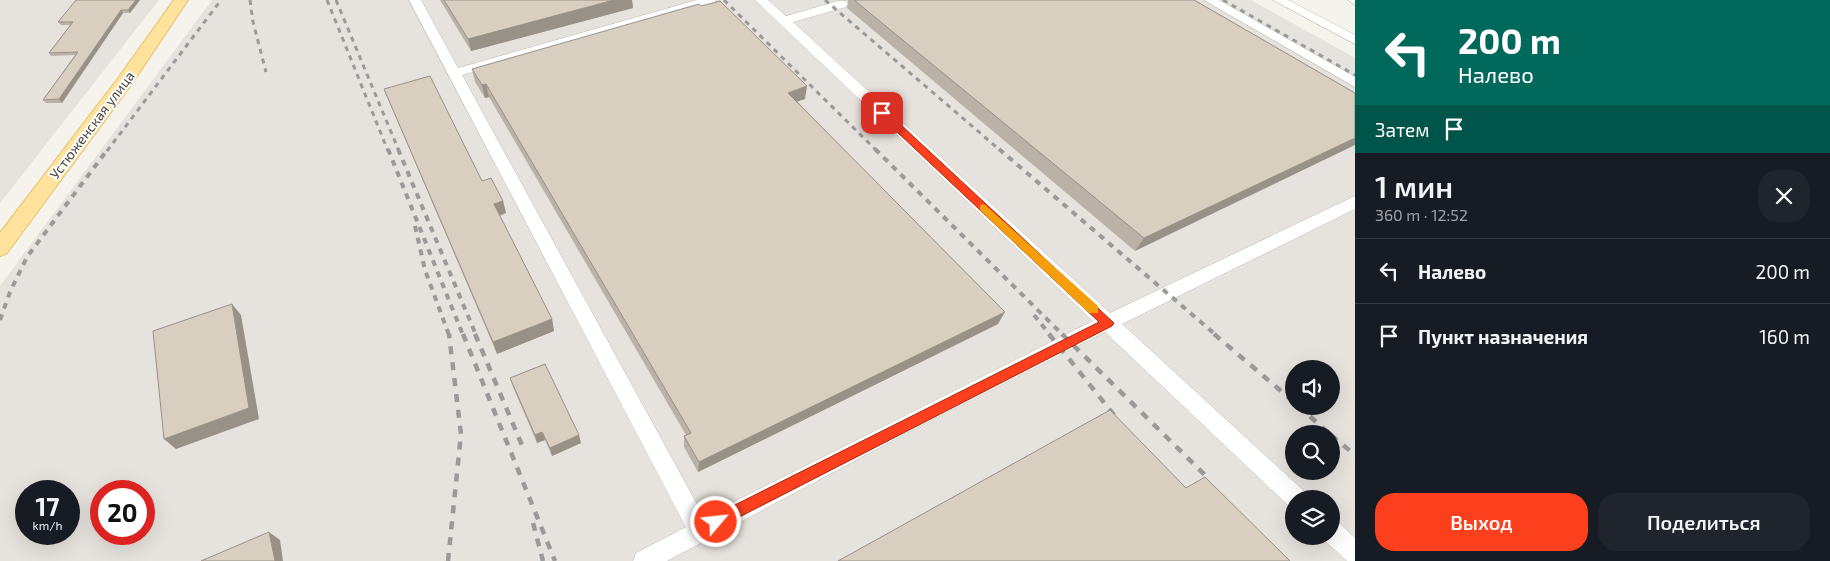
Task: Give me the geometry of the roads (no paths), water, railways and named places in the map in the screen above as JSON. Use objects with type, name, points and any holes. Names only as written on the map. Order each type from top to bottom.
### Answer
[{"type":"main road","name":"Устюженская улица","points":[[0,248],[126,81],[181,0]]},
{"type":"lane","points":[[415,0],[700,531]]},
{"type":"lane","points":[[455,73],[710,0]]},
{"type":"lane","points":[[761,0],[1286,490]]},
{"type":"lane","points":[[1210,0],[1355,83]]},
{"type":"lane","points":[[1279,0],[1355,40]]},
{"type":"lane","points":[[784,21],[842,4]]},
{"type":"lane","points":[[644,561],[1108,323],[1355,202]]},
{"type":"lane","points":[[1340,539],[1355,553]]},
{"type":"railway","points":[[107,151],[221,0]]},
{"type":"railway","points":[[250,0],[253,22],[266,72]]},
{"type":"railway","points":[[327,0],[388,151]]},
{"type":"railway","points":[[336,0],[399,151]]},
{"type":"railway","points":[[724,0],[877,151]]},
{"type":"railway","points":[[825,0],[1001,151]]},
{"type":"railway","points":[[1223,0],[1355,75]]},
{"type":"railway","points":[[0,320],[10,292],[27,257],[108,149]]},
{"type":"railway","points":[[388,149],[463,335]]},
{"type":"railway","points":[[398,149],[476,335]]},
{"type":"railway","points":[[875,149],[1063,335]]},
{"type":"railway","points":[[999,149],[1216,335]]},
{"type":"railway","points":[[415,226],[425,270],[449,335]]},
{"type":"railway","points":[[1034,315],[1050,335]]},
{"type":"railway","points":[[448,561],[461,434],[449,334]]},
{"type":"railway","points":[[463,334],[555,561]]},
{"type":"railway","points":[[475,334],[524,450]]},
{"type":"railway","points":[[1049,334],[1118,420]]},
{"type":"railway","points":[[1062,334],[1207,477]]},
{"type":"railway","points":[[1214,334],[1285,394]]},
{"type":"railway","points":[[1308,415],[1320,425]]},
{"type":"railway","points":[[1340,442],[1355,455]]},
{"type":"railway","points":[[533,523],[543,561]]}]
